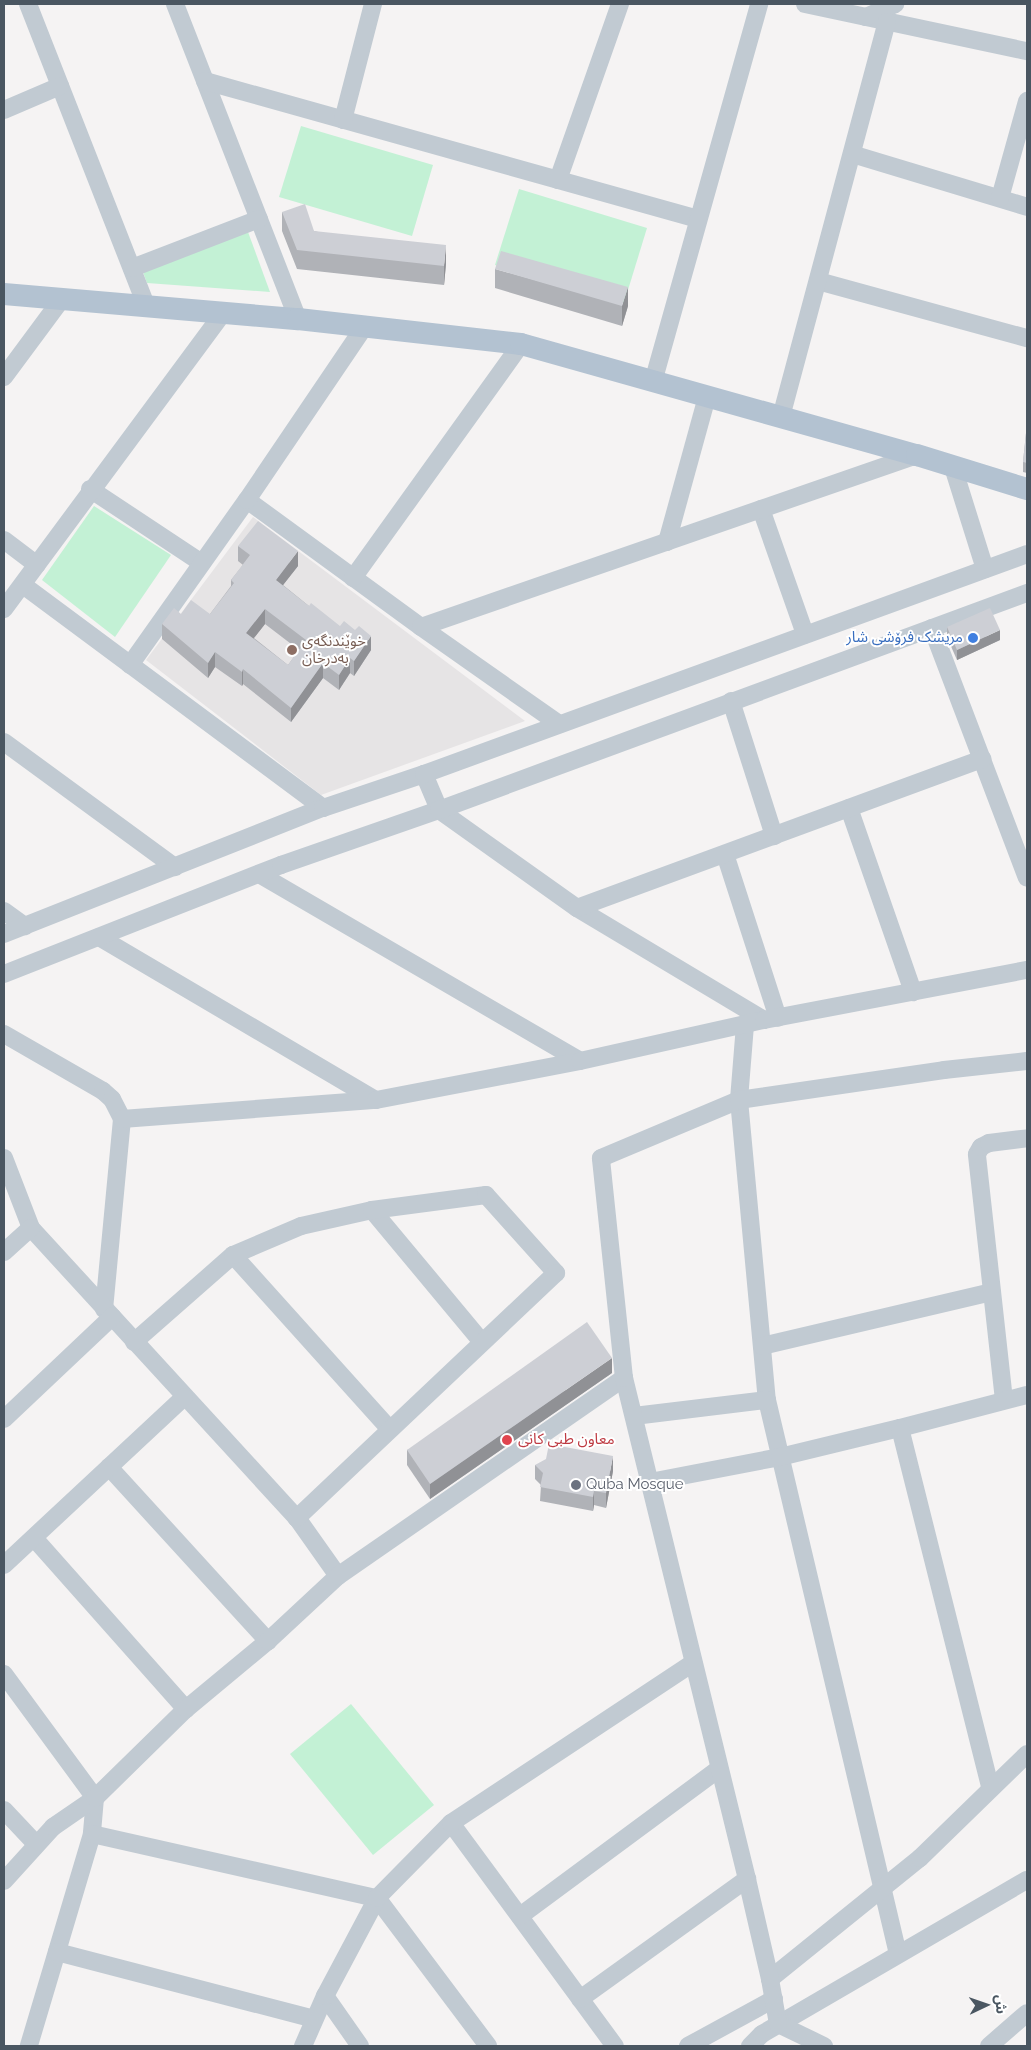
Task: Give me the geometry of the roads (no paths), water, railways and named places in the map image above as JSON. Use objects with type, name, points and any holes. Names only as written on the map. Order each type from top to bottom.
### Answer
[{"type":"main road","points":[[4,294],[298,319],[521,344],[707,397],[782,416],[1027,489]]},
{"type":"street","points":[[28,4],[146,305]]},
{"type":"street","points":[[175,4],[298,319]]},
{"type":"street","points":[[343,120],[372,4]]},
{"type":"street","points":[[558,180],[620,4]]},
{"type":"street","points":[[653,382],[759,4]]},
{"type":"street","points":[[805,4],[1027,51]]},
{"type":"street","points":[[866,17],[895,4]]},
{"type":"street","points":[[782,416],[887,22]]},
{"type":"street","points":[[205,81],[698,219]]},
{"type":"street","points":[[4,110],[60,86]]},
{"type":"street","points":[[1000,198],[1027,101]]},
{"type":"street","points":[[852,154],[1027,207]]},
{"type":"street","points":[[132,268],[260,219]]},
{"type":"street","points":[[818,281],[1027,338]]},
{"type":"street","points":[[4,377],[61,300]]},
{"type":"street","points":[[4,609],[90,489],[222,314]]},
{"type":"street","points":[[130,665],[247,500],[366,326]]},
{"type":"street","points":[[353,578],[521,344]]},
{"type":"street","points":[[667,542],[707,397]]},
{"type":"street","points":[[421,627],[917,455]]},
{"type":"street","points":[[953,467],[985,569]]},
{"type":"street","points":[[90,489],[202,562]]},
{"type":"street","points":[[247,500],[421,627],[559,724]]},
{"type":"street","points":[[761,509],[805,634]]},
{"type":"street","points":[[4,540],[36,565]]},
{"type":"street","points":[[4,934],[323,808],[424,774],[1027,554]]},
{"type":"street","points":[[23,585],[323,808]]},
{"type":"street","points":[[4,974],[260,874],[440,810],[1027,593]]},
{"type":"street","points":[[932,628],[1027,878]]},
{"type":"street","points":[[731,701],[774,836]]},
{"type":"street","points":[[4,742],[175,867]]},
{"type":"street","points":[[577,908],[982,760]]},
{"type":"street","points":[[424,774],[440,810],[577,908],[771,1019]]},
{"type":"street","points":[[849,808],[913,992]]},
{"type":"street","points":[[725,854],[771,1019]]},
{"type":"street","points":[[260,874],[580,1061]]},
{"type":"street","points":[[4,911],[25,926]]},
{"type":"street","points":[[99,936],[376,1100]]},
{"type":"street","points":[[122,1119],[376,1100],[580,1061],[771,1019],[1027,970]]},
{"type":"street","points":[[745,1025],[740,1100],[767,1400],[898,1954]]},
{"type":"street","points":[[4,1034],[103,1091],[112,1099],[122,1119],[108,1313],[4,1419]]},
{"type":"street","points":[[778,2024],[770,1979],[747,1879],[624,1378],[601,1158],[740,1100],[944,1070],[1027,1061]]},
{"type":"street","points":[[1004,1400],[977,1154],[981,1147],[989,1143],[1027,1138]]},
{"type":"street","points":[[4,1158],[31,1228],[297,1518],[338,1576]]},
{"type":"street","points":[[134,1342],[233,1255],[301,1226],[372,1210],[486,1195],[556,1273],[389,1428],[297,1518]]},
{"type":"street","points":[[372,1210],[482,1342]]},
{"type":"street","points":[[4,1252],[31,1228]]},
{"type":"street","points":[[233,1255],[389,1428]]},
{"type":"street","points":[[762,1346],[992,1292]]},
{"type":"street","points":[[4,1881],[53,1827],[95,1798],[186,1709],[268,1641],[338,1576],[624,1378]]},
{"type":"street","points":[[4,1565],[184,1397]]},
{"type":"street","points":[[650,1482],[780,1457],[1004,1400],[1026,1399]]},
{"type":"street","points":[[634,1416],[767,1400]]},
{"type":"street","points":[[900,1428],[990,1787]]},
{"type":"street","points":[[109,1467],[268,1641]]},
{"type":"street","points":[[34,1538],[186,1709]]},
{"type":"street","points":[[303,2046],[325,1996],[378,1898],[451,1823],[693,1663]]},
{"type":"street","points":[[4,1674],[95,1798],[92,1834],[30,2046]]},
{"type":"street","points":[[770,1979],[920,1858],[990,1787],[1027,1754]]},
{"type":"street","points":[[520,1916],[719,1769]]},
{"type":"street","points":[[4,1810],[36,1844]]},
{"type":"street","points":[[451,1823],[615,2046]]},
{"type":"street","points":[[92,1834],[378,1898],[488,2046]]},
{"type":"street","points":[[580,1999],[747,1879]]},
{"type":"street","points":[[750,2046],[762,2034],[778,2024],[1027,1880]]},
{"type":"street","points":[[57,1952],[314,2019]]},
{"type":"street","points":[[325,1996],[360,2046]]},
{"type":"street","points":[[690,2046],[774,1999]]},
{"type":"street","points":[[990,2046],[1027,2013]]},
{"type":"street","points":[[778,2024],[824,2046]]},
{"type":"place","name":"مریشک فرۆشی شار","points":[[973,638]]},
{"type":"place","name":"خوێندنگەی بەدرخان","points":[[292,650]]},
{"type":"place","name":"معاون طبی کانی","points":[[507,1440]]},
{"type":"place","name":"Quba Mosque","points":[[576,1485]]}]
